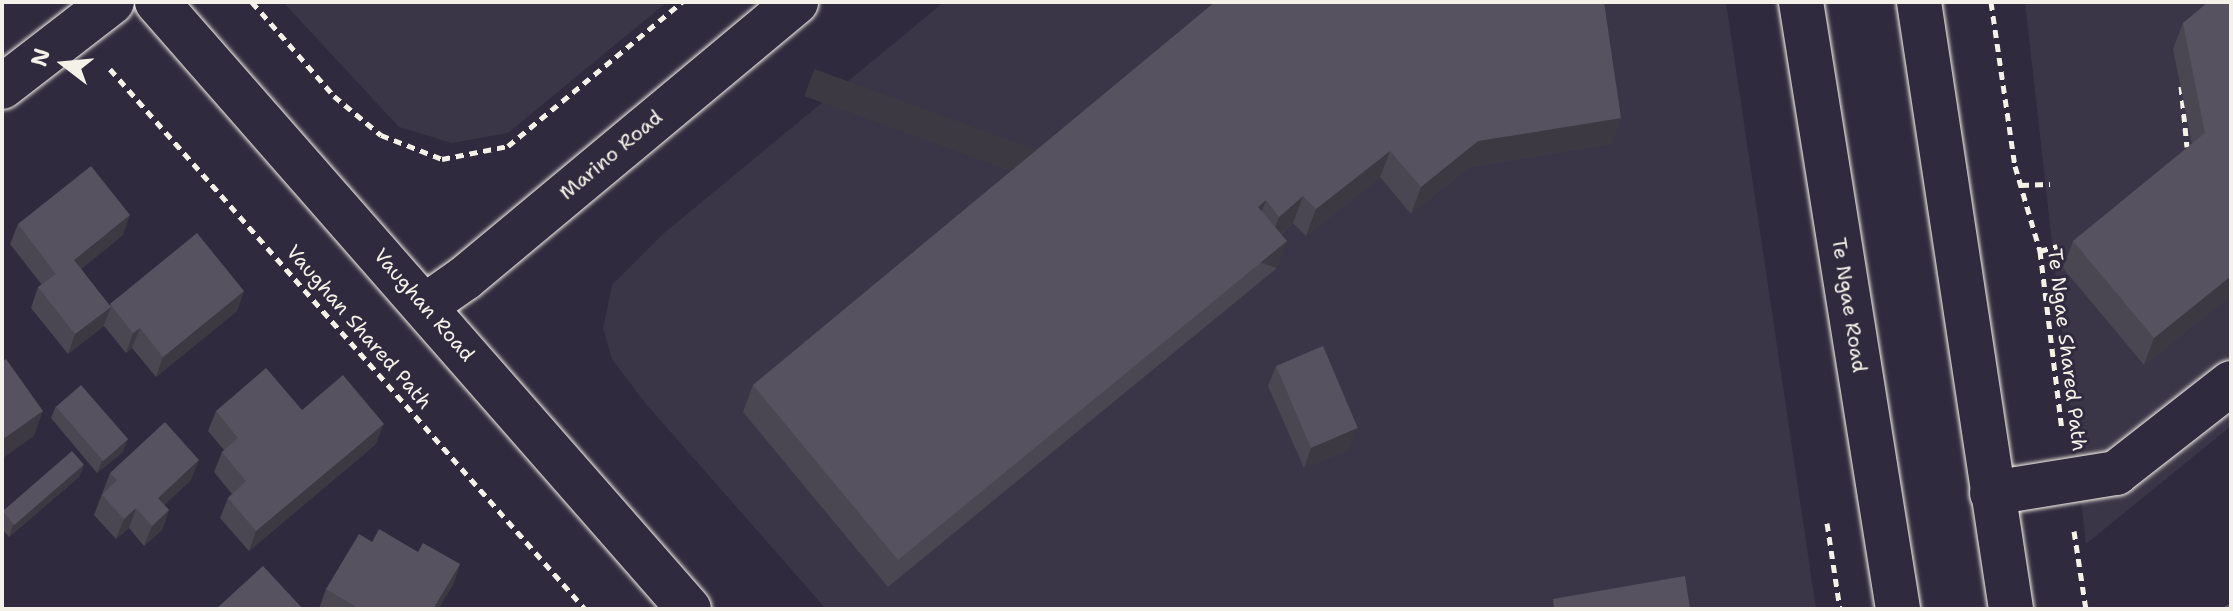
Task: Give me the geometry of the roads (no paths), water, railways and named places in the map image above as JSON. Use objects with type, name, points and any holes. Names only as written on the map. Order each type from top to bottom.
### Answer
[{"type":"main road","points":[[2,87],[112,2]]},
{"type":"main road","name":"Vaughan Road","points":[[157,2],[689,609]]},
{"type":"main road","name":"Marino Road","points":[[425,306],[465,278],[796,2]]},
{"type":"main road","name":"Te Ngae Road","points":[[1801,2],[1898,609]]},
{"type":"main road","points":[[1919,2],[2011,609]]},
{"type":"main road","points":[[1992,493],[2116,473],[2231,383]]}]
